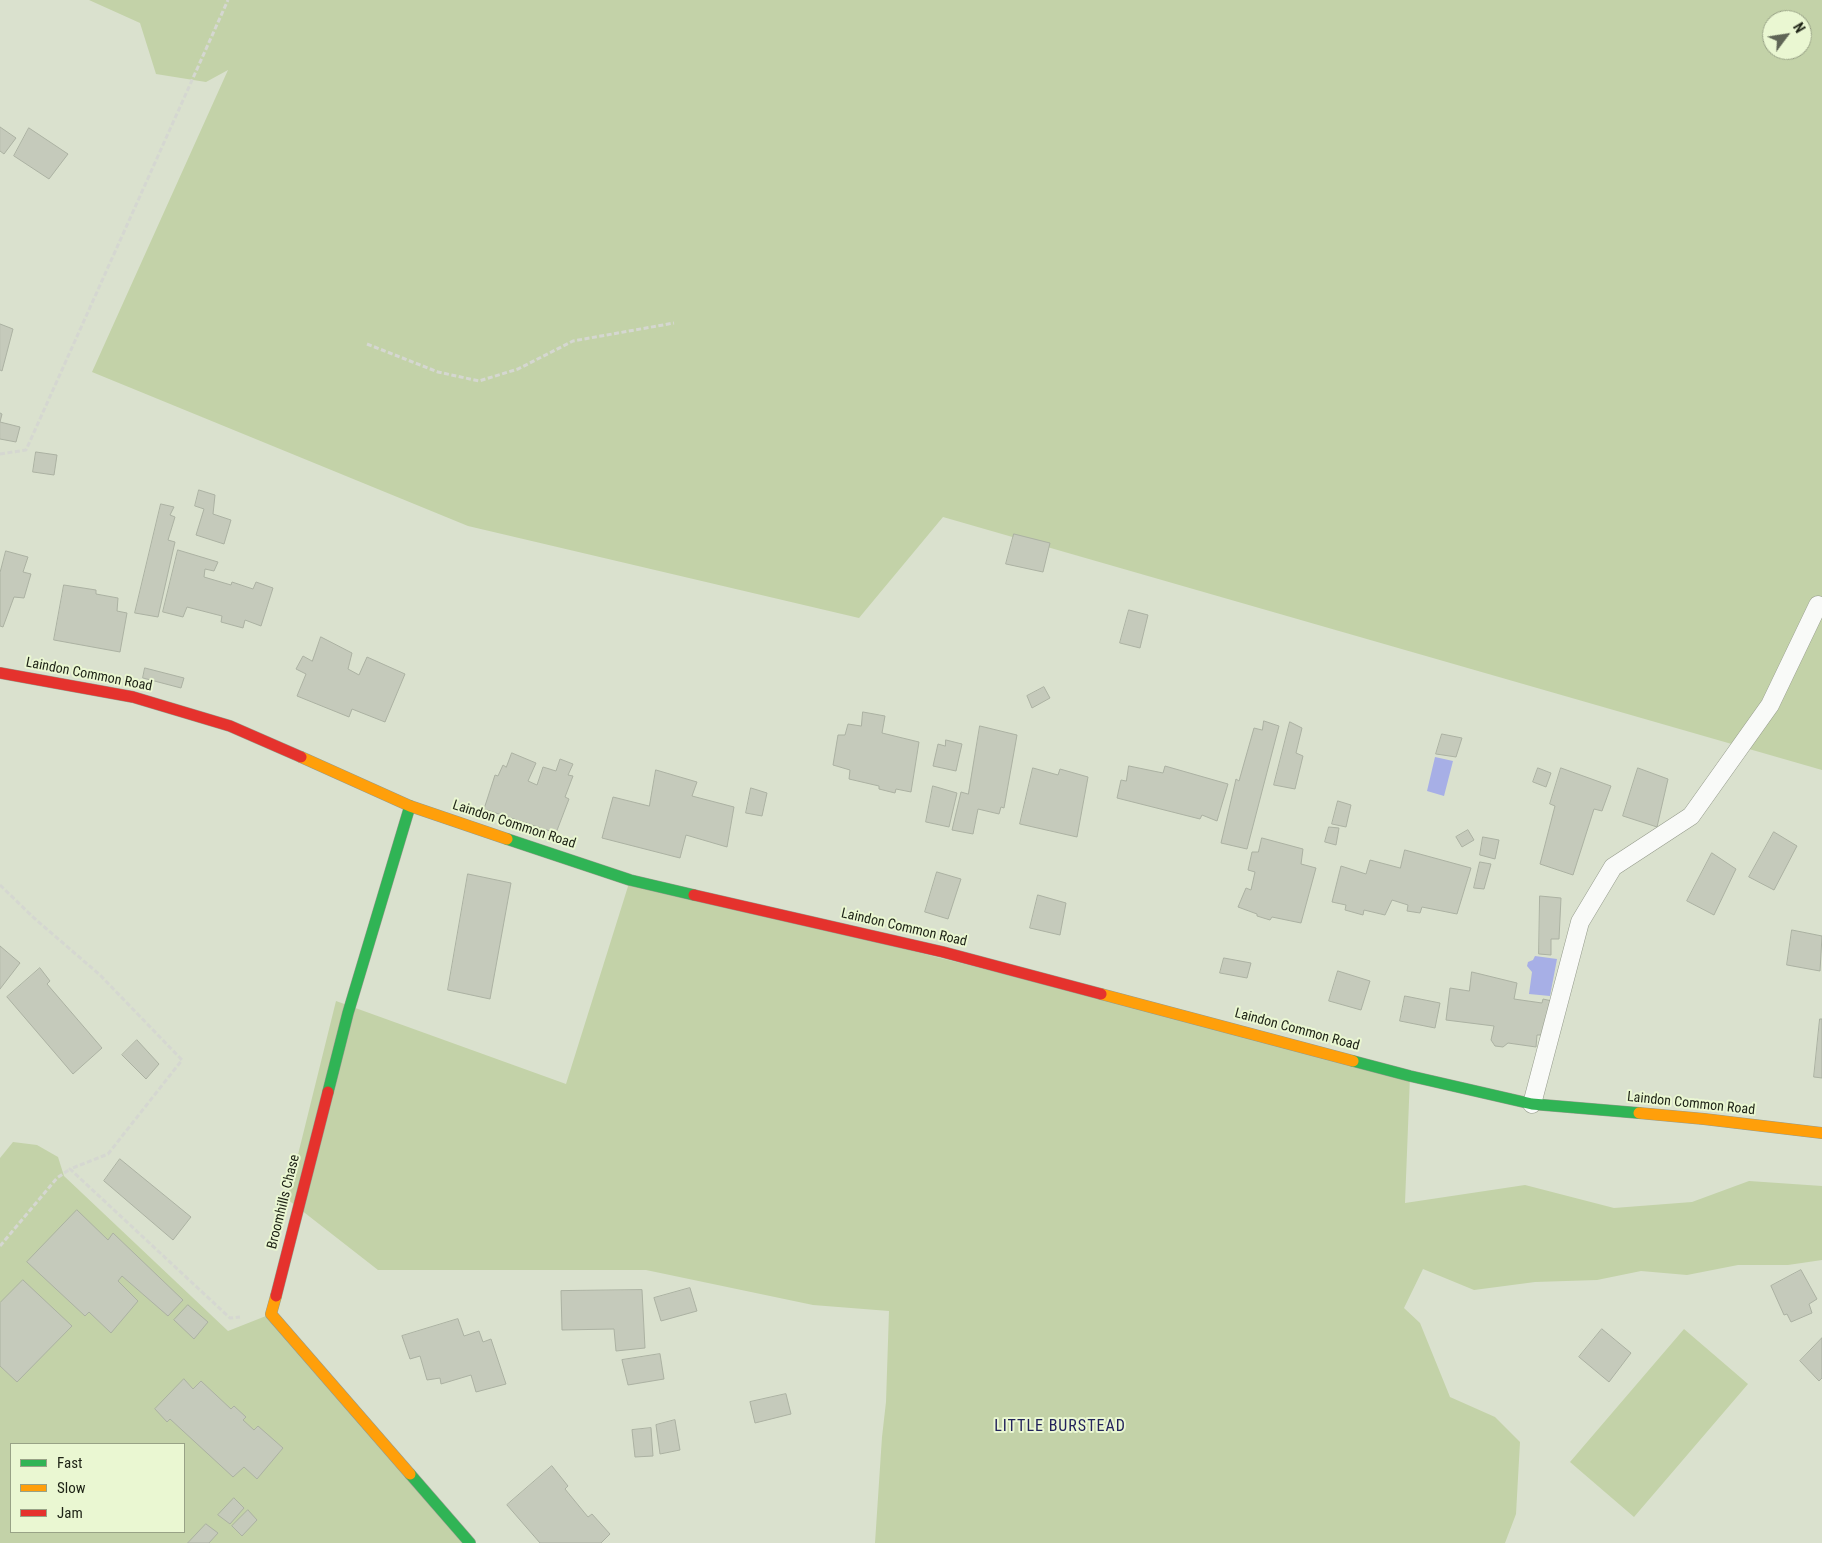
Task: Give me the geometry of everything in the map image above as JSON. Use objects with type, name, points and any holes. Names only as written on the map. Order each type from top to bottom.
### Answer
[{"type":"street","name":"Laindon Common Road","points":[[0,673],[133,697],[230,726],[410,806],[630,880],[943,952],[1410,1076],[1532,1104],[1704,1119],[1822,1133]]},
{"type":"street","name":"Broomhills Chase","points":[[271,1314],[348,1013],[410,806]]},
{"type":"street","points":[[271,1314],[470,1543]]},
{"type":"lane","points":[[1532,1104],[1580,922],[1613,867],[1691,816],[1770,706],[1818,605]]},
{"type":"path","points":[[0,454],[26,450],[228,0]]},
{"type":"path","points":[[367,344],[438,372],[479,381],[518,369],[573,341],[674,323]]},
{"type":"path","points":[[0,885],[34,918],[100,975],[182,1060],[108,1154],[70,1169],[57,1178],[0,1246]]},
{"type":"path","points":[[70,1169],[230,1318],[271,1314]]},
{"type":"green space","points":[[89,0],[1822,0],[1822,770],[943,517],[859,618],[468,526],[92,372],[228,70],[206,82],[156,74],[140,23]]},
{"type":"green space","points":[[630,880],[1410,1076],[1405,1203],[1525,1185],[1614,1208],[1692,1202],[1749,1181],[1822,1186],[1822,1260],[1788,1265],[1738,1265],[1687,1275],[1641,1271],[1597,1280],[1535,1282],[1474,1290],[1423,1269],[1404,1308],[1420,1323],[1450,1397],[1495,1417],[1520,1442],[1516,1514],[1505,1543],[875,1543],[886,1402],[889,1311],[813,1305],[646,1270],[378,1270],[287,1199],[336,1001],[566,1084]]},
{"type":"green space","points":[[13,1142],[37,1145],[58,1157],[64,1176],[228,1331],[271,1314],[470,1543],[0,1543],[0,1158]]},
{"type":"green space","points":[[1684,1329],[1748,1384],[1634,1517],[1570,1462]]},
{"type":"water","points":[[1435,757],[1453,761],[1444,796],[1427,791]]},
{"type":"water","points":[[1535,956],[1557,959],[1550,996],[1529,994],[1532,972],[1527,966],[1528,962],[1533,960]]},
{"type":"building","points":[[0,127],[16,138],[4,154],[0,151]]},
{"type":"building","points":[[29,128],[68,154],[49,179],[14,156]]},
{"type":"building","points":[[0,324],[13,329],[2,371],[0,370]]},
{"type":"building","points":[[0,422],[20,427],[16,442],[0,439]]},
{"type":"building","points":[[36,452],[57,455],[54,475],[33,472]]},
{"type":"building","points":[[199,490],[215,495],[213,514],[231,520],[224,544],[196,535],[204,509],[195,506]]},
{"type":"building","points":[[161,504],[174,507],[170,515],[175,517],[168,540],[175,542],[158,617],[135,613]]},
{"type":"building","points":[[1014,534],[1050,543],[1043,572],[1006,564]]},
{"type":"building","points":[[178,550],[218,562],[214,571],[205,569],[204,577],[231,585],[232,582],[253,589],[256,582],[273,588],[261,626],[245,620],[243,628],[221,622],[222,616],[187,607],[183,617],[163,612]]},
{"type":"building","points":[[6,551],[28,557],[23,572],[31,574],[24,598],[14,597],[3,627],[0,626],[0,573]]},
{"type":"building","points":[[64,585],[96,590],[96,594],[118,598],[117,611],[127,613],[120,652],[54,640]]},
{"type":"building","points":[[1129,610],[1148,615],[1140,648],[1120,643]]},
{"type":"building","points":[[321,637],[352,653],[348,669],[359,675],[367,657],[405,674],[385,722],[352,709],[349,717],[297,696],[306,674],[296,669],[303,656],[312,661]]},
{"type":"building","points":[[145,668],[184,678],[181,688],[143,678]]},
{"type":"building","points":[[1044,687],[1050,698],[1032,708],[1027,696]]},
{"type":"building","points":[[863,712],[885,716],[882,733],[919,742],[911,792],[896,789],[895,793],[879,789],[879,786],[849,779],[850,770],[833,765],[838,735],[845,735],[848,724],[861,726]]},
{"type":"building","points":[[1264,721],[1279,726],[1247,849],[1221,843],[1236,779],[1239,781],[1254,728],[1262,730]]},
{"type":"building","points":[[1290,722],[1302,728],[1296,753],[1303,756],[1295,789],[1274,785]]},
{"type":"building","points":[[980,726],[1017,735],[1004,808],[1001,807],[999,814],[978,809],[973,834],[952,830],[961,792],[968,794]]},
{"type":"building","points":[[1442,734],[1462,738],[1456,757],[1436,754]]},
{"type":"building","points":[[946,740],[962,744],[956,771],[933,766],[938,744],[945,746]]},
{"type":"building","points":[[512,753],[536,763],[528,781],[537,785],[543,767],[556,771],[560,759],[573,764],[568,775],[573,776],[565,797],[569,799],[556,833],[484,809],[495,775],[498,776],[503,765],[506,767]]},
{"type":"building","points":[[1129,766],[1163,773],[1165,766],[1228,784],[1217,821],[1202,815],[1200,819],[1117,798],[1121,780],[1126,781]]},
{"type":"building","points":[[1033,768],[1058,775],[1060,769],[1088,777],[1077,837],[1020,824]]},
{"type":"building","points":[[1538,768],[1551,773],[1546,787],[1533,782]]},
{"type":"building","points":[[1561,768],[1611,786],[1602,811],[1594,809],[1573,875],[1540,864],[1555,806],[1550,804]]},
{"type":"building","points":[[1638,768],[1668,779],[1657,827],[1623,816]]},
{"type":"building","points":[[656,770],[697,782],[692,796],[734,807],[727,847],[686,835],[680,858],[602,838],[613,797],[649,806]]},
{"type":"building","points":[[933,786],[957,793],[949,827],[926,822]]},
{"type":"building","points":[[751,788],[767,793],[762,816],[746,813]]},
{"type":"building","points":[[1338,801],[1351,805],[1346,827],[1332,824]]},
{"type":"building","points":[[1329,827],[1339,828],[1336,845],[1325,842]]},
{"type":"building","points":[[1468,830],[1474,840],[1462,847],[1456,837]]},
{"type":"building","points":[[1774,832],[1797,846],[1774,890],[1749,877]]},
{"type":"building","points":[[1483,837],[1499,840],[1495,859],[1480,855]]},
{"type":"building","points":[[1262,838],[1303,849],[1301,864],[1316,868],[1301,923],[1272,917],[1270,920],[1238,907],[1246,888],[1251,890],[1255,872],[1248,870],[1252,852],[1258,852]]},
{"type":"building","points":[[1405,850],[1471,868],[1457,914],[1422,907],[1420,913],[1407,911],[1408,905],[1392,900],[1385,915],[1364,910],[1363,915],[1345,910],[1346,905],[1332,902],[1341,866],[1366,874],[1370,860],[1400,868]]},
{"type":"building","points":[[1712,853],[1736,869],[1714,915],[1687,901]]},
{"type":"building","points":[[1480,862],[1491,864],[1484,889],[1474,888]]},
{"type":"building","points":[[937,872],[961,879],[948,919],[925,912]]},
{"type":"building","points":[[468,874],[511,883],[490,999],[448,990]]},
{"type":"building","points":[[1038,895],[1066,903],[1060,935],[1030,928]]},
{"type":"building","points":[[1540,896],[1561,898],[1559,939],[1551,939],[1551,955],[1539,954]]},
{"type":"building","points":[[1792,930],[1822,936],[1820,971],[1787,965]]},
{"type":"building","points":[[0,946],[20,963],[0,989]]},
{"type":"building","points":[[1224,958],[1251,963],[1247,978],[1220,973]]},
{"type":"building","points":[[40,968],[50,981],[47,984],[102,1048],[73,1074],[7,997]]},
{"type":"building","points":[[1338,971],[1370,981],[1361,1010],[1329,1001]]},
{"type":"building","points":[[1472,972],[1517,983],[1514,999],[1542,1003],[1543,999],[1552,1001],[1545,1035],[1537,1035],[1536,1047],[1508,1043],[1503,1047],[1495,1046],[1491,1040],[1494,1026],[1446,1020],[1450,988],[1469,991]]},
{"type":"building","points":[[1405,996],[1440,1003],[1435,1028],[1400,1021]]},
{"type":"building","points":[[1820,1019],[1822,1019],[1822,1078],[1814,1077]]},
{"type":"building","points":[[137,1040],[159,1064],[146,1079],[122,1055]]},
{"type":"building","points":[[120,1159],[191,1217],[173,1240],[104,1181]]},
{"type":"building","points":[[77,1210],[108,1240],[113,1233],[183,1300],[168,1316],[122,1276],[118,1281],[138,1301],[111,1333],[89,1312],[85,1316],[27,1262]]},
{"type":"building","points":[[1801,1270],[1817,1299],[1809,1304],[1812,1313],[1791,1322],[1787,1314],[1784,1315],[1771,1286]]},
{"type":"building","points":[[23,1280],[72,1326],[17,1382],[0,1366],[0,1303]]},
{"type":"building","points":[[690,1288],[697,1311],[661,1321],[654,1298]]},
{"type":"building","points":[[642,1290],[645,1348],[616,1351],[614,1329],[562,1330],[561,1291]]},
{"type":"building","points":[[188,1305],[208,1322],[194,1339],[174,1320]]},
{"type":"building","points":[[458,1319],[464,1336],[479,1331],[483,1342],[491,1339],[506,1384],[476,1392],[471,1375],[441,1384],[440,1378],[427,1380],[420,1356],[410,1359],[402,1336]]},
{"type":"building","points":[[1602,1329],[1631,1353],[1609,1382],[1579,1357]]},
{"type":"building","points":[[1822,1338],[1822,1378],[1819,1381],[1800,1361]]},
{"type":"building","points":[[660,1354],[664,1379],[628,1385],[622,1360]]},
{"type":"building","points":[[184,1379],[193,1389],[201,1381],[231,1409],[234,1406],[246,1417],[243,1420],[254,1430],[258,1426],[283,1448],[257,1479],[244,1467],[233,1477],[170,1419],[167,1422],[155,1409]]},
{"type":"building","points":[[786,1394],[791,1414],[755,1423],[750,1402]]},
{"type":"building","points":[[675,1420],[680,1450],[660,1454],[656,1425]]},
{"type":"building","points":[[651,1428],[653,1456],[635,1457],[632,1430]]},
{"type":"building","points":[[552,1466],[568,1486],[565,1489],[588,1517],[592,1514],[610,1534],[601,1543],[540,1543],[507,1505]]},
{"type":"building","points":[[234,1498],[244,1508],[230,1524],[218,1515]]},
{"type":"building","points":[[248,1510],[257,1520],[242,1536],[232,1526]]},
{"type":"building","points":[[206,1524],[218,1533],[209,1543],[188,1543]]},
{"type":"traffic: fast","points":[[328,1092],[348,1013],[410,806]]},
{"type":"traffic: fast","points":[[507,839],[630,880],[694,895]]},
{"type":"traffic: fast","points":[[1353,1061],[1532,1104],[1639,1113]]},
{"type":"traffic: fast","points":[[410,1474],[470,1543]]},
{"type":"traffic: slow","points":[[301,757],[410,806],[507,839]]},
{"type":"traffic: slow","points":[[1101,994],[1353,1061]]},
{"type":"traffic: slow","points":[[1639,1113],[1822,1133]]},
{"type":"traffic: slow","points":[[276,1296],[271,1314],[410,1474]]},
{"type":"traffic: jam","points":[[0,673],[133,697],[230,726],[301,757]]},
{"type":"traffic: jam","points":[[694,895],[943,952],[1101,994]]},
{"type":"traffic: jam","points":[[276,1296],[328,1092]]},
{"type":"district","name":"LITTLE BURSTEAD","points":[[1060,1427]]}]
